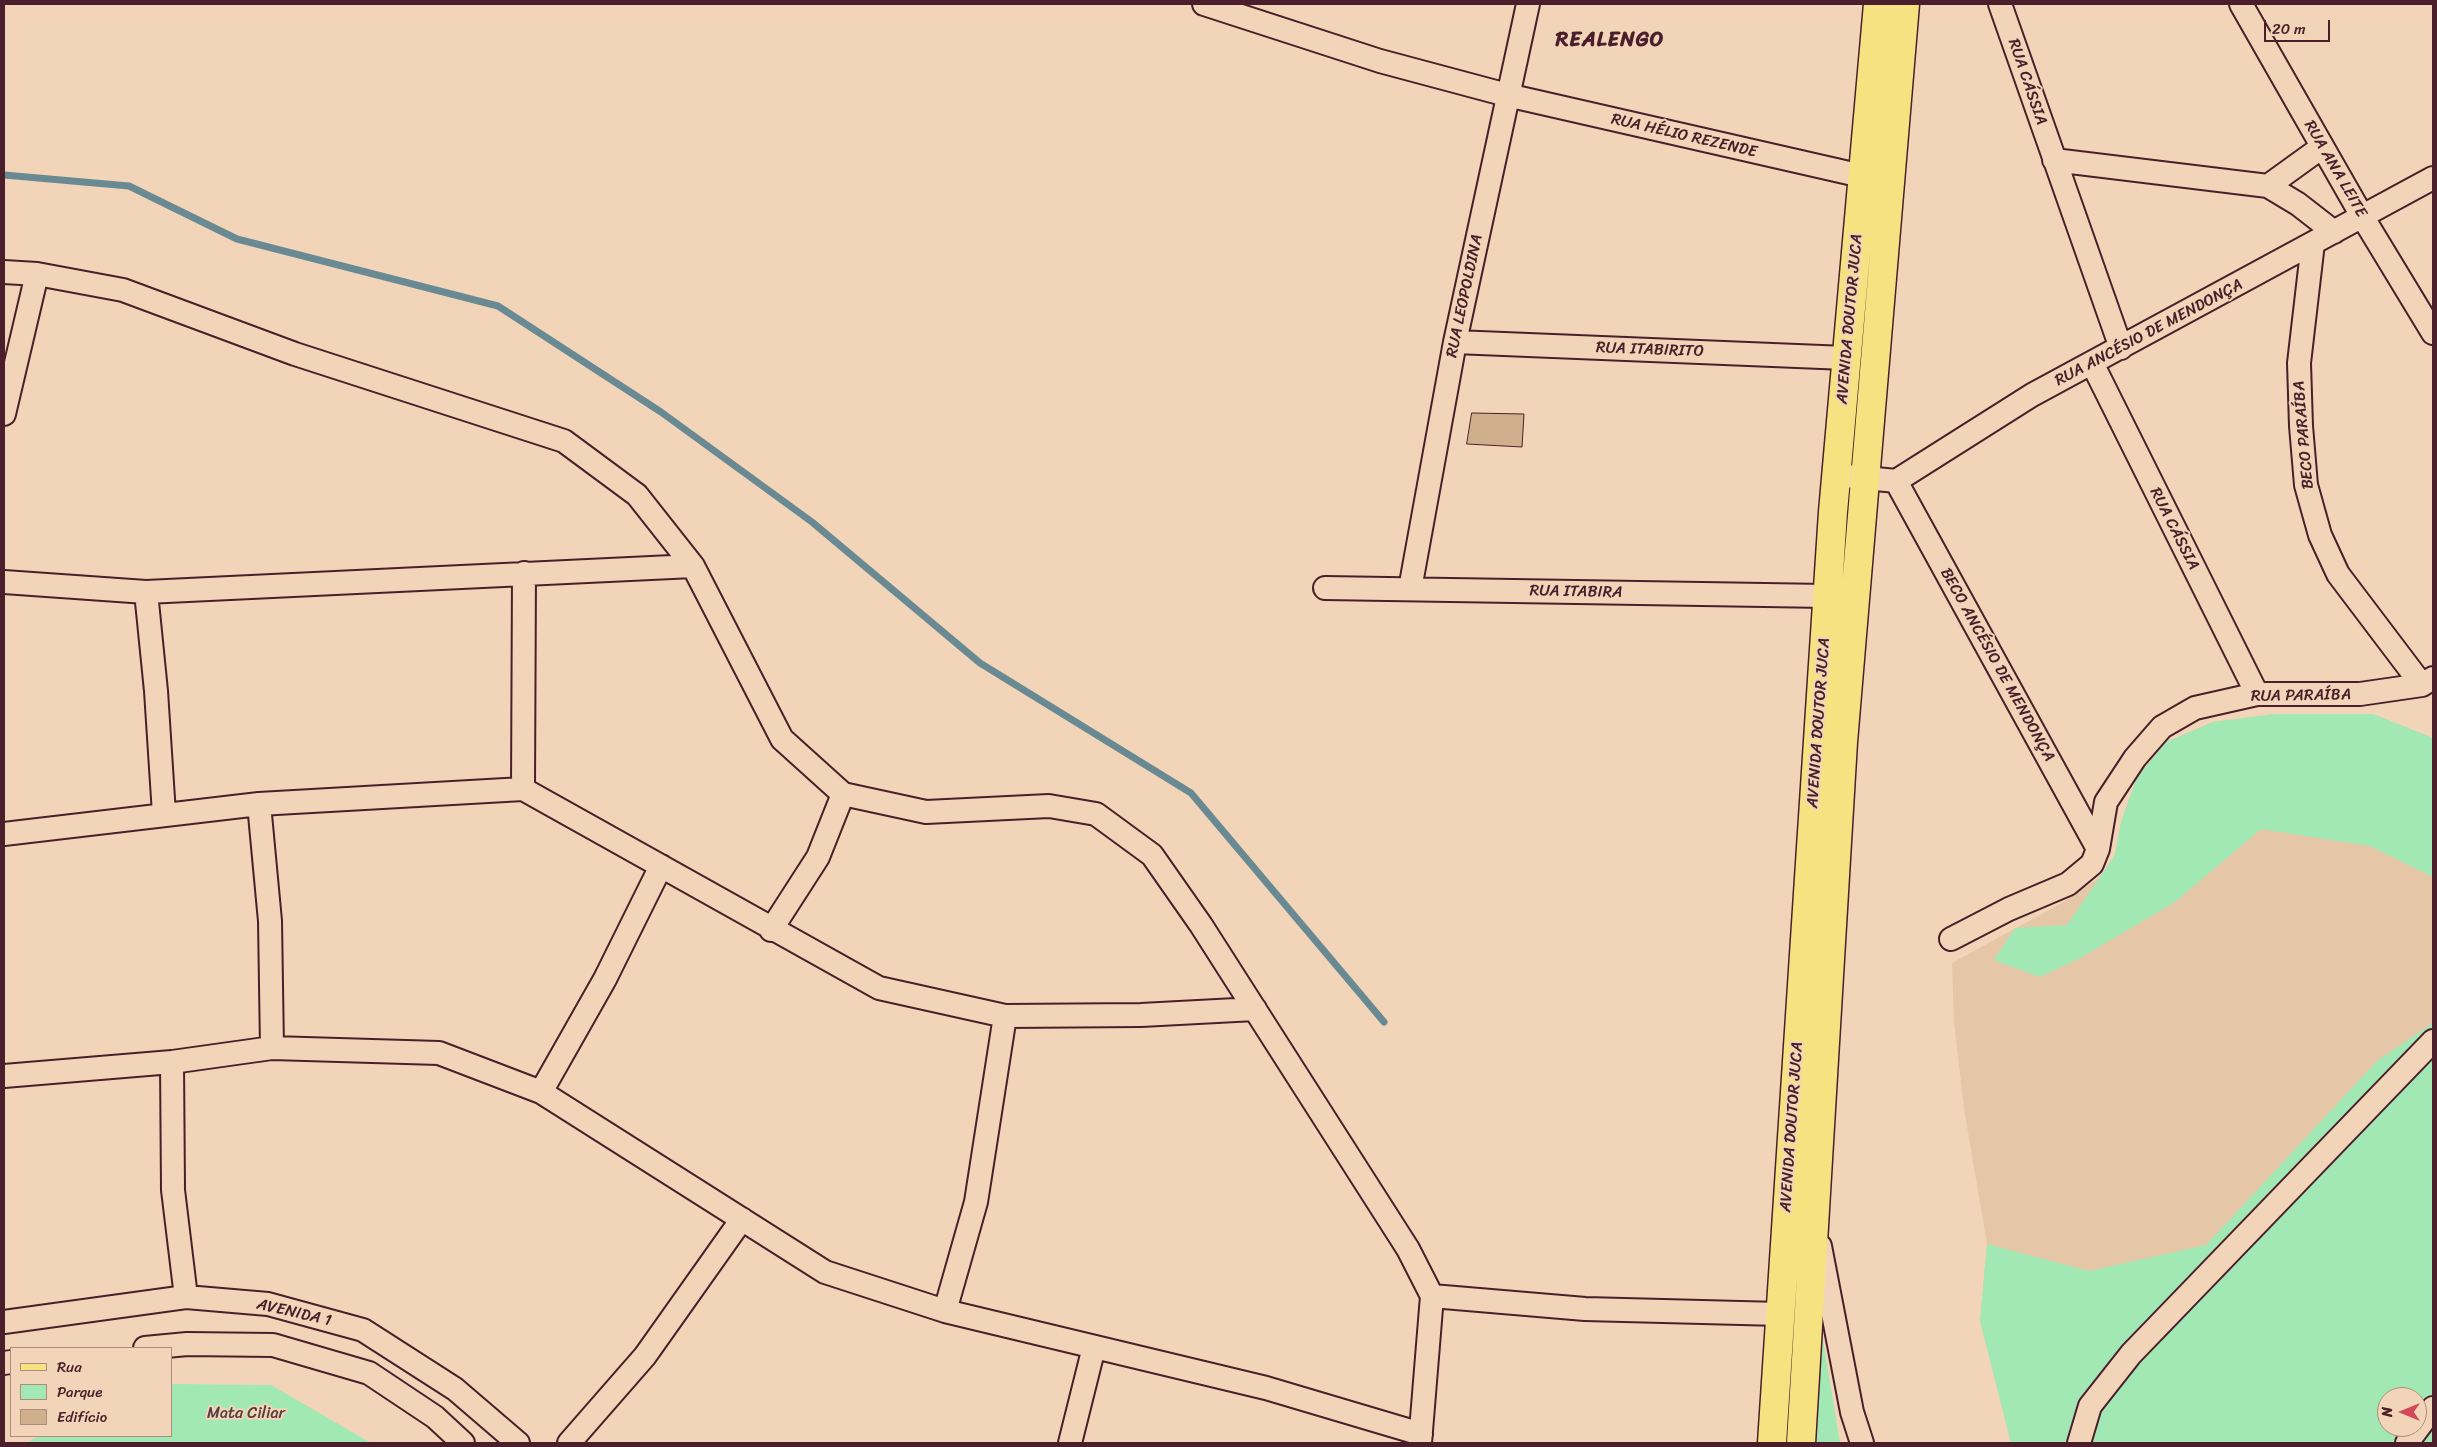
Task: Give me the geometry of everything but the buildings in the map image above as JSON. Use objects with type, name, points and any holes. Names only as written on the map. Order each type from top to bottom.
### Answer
[{"type":"main road","name":"AVENIDA DOUTOR JUCA","points":[[1772,1443],[1827,596],[1878,4]]},
{"type":"main road","name":"AVENIDA DOUTOR JUCA","points":[[1801,1443],[1843,742],[1905,4]]},
{"type":"street","name":"RUA HÉLIO REZENDE","points":[[1204,4],[1380,61],[1507,95],[1862,176]]},
{"type":"street","name":"RUA LEOPOLDINA","points":[[1410,590],[1455,342],[1528,4]]},
{"type":"street","name":"RUA CÁSSIA","points":[[2000,4],[2121,348]]},
{"type":"street","name":"RUA ANA LEITE","points":[[2241,4],[2362,216],[2433,333]]},
{"type":"street","points":[[2268,186],[2322,147]]},
{"type":"street","points":[[2054,160],[2268,186],[2298,204],[2334,232]]},
{"type":"street","name":"RUA ANCÉSIO DE MENDONÇA","points":[[1896,481],[2032,396],[2433,178]]},
{"type":"street","name":"BECO PARAÍBA","points":[[2312,244],[2299,362],[2301,426],[2306,486],[2320,535],[2338,574],[2427,681]]},
{"type":"street","points":[[4,272],[37,274],[123,290],[296,354],[564,441],[637,495],[693,566],[782,739],[843,794],[926,812],[1049,806],[1096,814],[1152,855],[1201,925],[1408,1249],[1432,1296],[1420,1438],[1266,1388],[945,1311],[825,1272],[541,1092],[439,1053],[272,1048],[172,1062],[4,1076]]},
{"type":"street","points":[[4,414],[37,274]]},
{"type":"street","name":"RUA ITABIRITO","points":[[1455,342],[1846,358]]},
{"type":"street","name":"RUA CÁSSIA","points":[[2092,363],[2257,694]]},
{"type":"street","points":[[1836,475],[1896,481]]},
{"type":"street","name":"BECO ANCÉSIO DE MENDONÇA","points":[[1896,481],[2098,849]]},
{"type":"street","points":[[4,582],[146,592],[693,566]]},
{"type":"street","points":[[523,789],[524,573]]},
{"type":"street","name":"RUA ITABIRA","points":[[1325,588],[1827,596]]},
{"type":"street","points":[[146,592],[156,691],[164,814]]},
{"type":"street","name":"RUA PARAÍBA","points":[[1951,939],[2009,909],[2068,884],[2092,864],[2098,849],[2106,802],[2135,758],[2162,727],[2195,708],[2257,694],[2360,694],[2427,681]]},
{"type":"street","points":[[4,834],[259,804],[523,789],[771,930],[879,988],[1004,1016],[1141,1015],[1255,1009]]},
{"type":"street","points":[[771,930],[818,857],[843,794]]},
{"type":"street","points":[[259,804],[270,921],[272,1048]]},
{"type":"street","points":[[541,1092],[605,979],[661,866]]},
{"type":"street","points":[[945,1311],[976,1202],[1004,1016]]},
{"type":"street","points":[[2080,1443],[2090,1406],[2131,1354],[2433,1041]]},
{"type":"street","points":[[172,1062],[173,1190],[186,1297]]},
{"type":"street","points":[[1815,1213],[1852,1412],[1862,1443]]},
{"type":"street","points":[[569,1443],[645,1356],[742,1218]]},
{"type":"street","points":[[1432,1296],[1585,1308],[1780,1314]]},
{"type":"street","name":"AVENIDA 1","points":[[4,1322],[186,1297],[268,1304],[363,1330],[454,1389],[518,1443]]},
{"type":"street","points":[[156,1347],[187,1344],[273,1345],[369,1373],[435,1417],[463,1443]]},
{"type":"street","points":[[1070,1443],[1094,1347]]},
{"type":"street","points":[[2407,1443],[2433,1408]]},
{"type":"shaded area","points":[[2275,714],[2373,714],[2433,738],[2433,1443],[2011,1443],[1980,1321],[1987,1244],[1964,1109],[1954,1022],[1952,963],[2060,904],[2099,878],[2115,855],[2121,822],[2137,777],[2166,742],[2213,722]]},
{"type":"green space","points":[[2275,714],[2373,714],[2433,738],[2433,877],[2370,846],[2261,829],[2175,902],[2082,957],[2040,977],[1994,960],[2015,928],[2067,925],[2115,855],[2121,822],[2137,777],[2166,742],[2213,722]]},
{"type":"green space","points":[[2433,1023],[2433,1443],[2011,1443],[1980,1321],[1987,1244],[2089,1271],[2206,1245],[2377,1061]]},
{"type":"green space","points":[[1822,1334],[1840,1443],[1816,1443]]},
{"type":"green space","name":"Mata Ciliar","points":[[172,1384],[271,1385],[371,1443],[26,1443],[37,1437],[172,1437]]},
{"type":"waterway","points":[[4,175],[129,186],[237,239],[498,306],[661,412],[812,522],[980,663],[1191,793],[1384,1022]]},
{"type":"district","name":"REALENGO","points":[[1610,41]]}]
